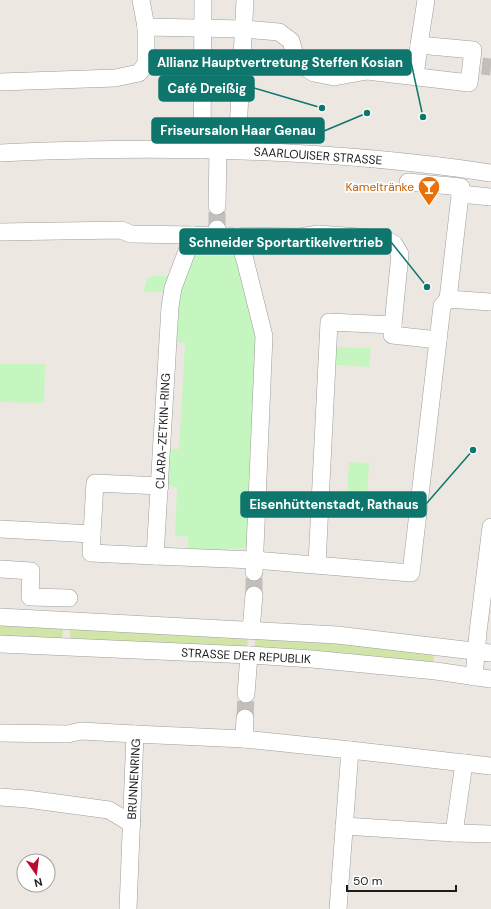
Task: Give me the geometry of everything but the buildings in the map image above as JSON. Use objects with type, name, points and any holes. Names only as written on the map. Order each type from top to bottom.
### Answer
[{"type":"street","points":[[0,82],[115,78],[139,73],[146,64],[146,27],[141,0]]},
{"type":"street","points":[[202,150],[203,0]]},
{"type":"street","points":[[237,150],[245,0]]},
{"type":"street","points":[[416,76],[426,0]]},
{"type":"street","points":[[146,27],[244,29],[279,32],[291,41],[295,55],[303,66],[314,73],[334,77],[367,71],[469,83],[477,66],[473,50],[419,46]]},
{"type":"street","name":"SAARLOUISER STRASSE","points":[[0,154],[109,150],[237,150],[436,165],[491,174]]},
{"type":"street","points":[[217,206],[218,150]]},
{"type":"street","points":[[160,486],[95,483],[91,553],[155,556],[254,566],[317,564],[411,573],[442,306],[448,299],[461,187],[408,182]]},
{"type":"street","points":[[460,194],[491,197]]},
{"type":"street","points":[[0,232],[121,230],[131,234],[193,235],[217,232],[237,236],[299,237],[319,234],[384,239],[394,244],[400,254],[392,335],[438,340]]},
{"type":"street","name":"CLARA-ZETKIN-RING","points":[[155,556],[170,307],[173,288],[193,235]]},
{"type":"street","points":[[237,236],[245,260],[264,336],[254,566]]},
{"type":"street","points":[[448,299],[491,302]]},
{"type":"street","points":[[317,564],[329,322],[393,326]]},
{"type":"street","points":[[474,676],[484,652],[491,527]]},
{"type":"street","points":[[0,529],[92,534]]},
{"type":"street","points":[[0,569],[31,571],[30,597],[68,598]]},
{"type":"street","points":[[251,630],[254,595]]},
{"type":"street","points":[[0,617],[337,635],[484,652]]},
{"type":"street","name":"STRASSE DER REPUBLIK","points":[[0,644],[312,659],[436,671],[491,679]]},
{"type":"street","points":[[246,694],[249,655]]},
{"type":"street","points":[[244,739],[245,718]]},
{"type":"street","points":[[0,732],[68,734],[80,731],[135,734]]},
{"type":"street","name":"BRUNNENRING","points":[[128,909],[135,734],[244,739],[491,766]]},
{"type":"street","points":[[338,909],[350,750]]},
{"type":"street","points":[[454,833],[464,763]]},
{"type":"street","points":[[0,797],[109,810],[132,824]]},
{"type":"street","points":[[344,826],[491,834]]},
{"type":"green space","points":[[190,256],[239,256],[257,335],[248,548],[228,549],[223,555],[187,552],[188,537],[175,536],[177,487],[166,486],[168,449],[179,449],[185,343],[174,342],[177,292]]},
{"type":"green space","points":[[152,276],[171,276],[165,292],[144,292],[147,279]]},
{"type":"green space","points":[[336,347],[371,348],[369,367],[336,365]]},
{"type":"green space","points":[[0,364],[45,364],[44,403],[0,402]]},
{"type":"green space","points":[[349,462],[369,463],[366,513],[346,512]]},
{"type":"green space","points":[[0,625],[63,629],[62,641],[0,638]]},
{"type":"green space","points":[[70,629],[248,638],[247,650],[70,641]]},
{"type":"green space","points":[[255,638],[344,644],[434,654],[433,666],[255,650]]},
{"type":"tunnel","points":[[482,66],[491,67]]},
{"type":"tunnel","points":[[217,206],[217,229]]},
{"type":"tunnel","points":[[254,572],[254,595]]},
{"type":"tunnel","points":[[245,718],[246,694]]},
{"type":"place","name":"Café Dreißig","points":[[322,108]]},
{"type":"place","name":"Friseursalon Haar Genau","points":[[367,113]]},
{"type":"place","name":"Allianz Hauptvertretung Steffen Kosian","points":[[423,117]]},
{"type":"place","name":"Kameltränke","points":[[429,206]]},
{"type":"place","name":"Schneider Sportartikelvertrieb","points":[[427,287]]},
{"type":"place","name":"Eisenhüttenstadt, Rathaus","points":[[473,450]]}]
